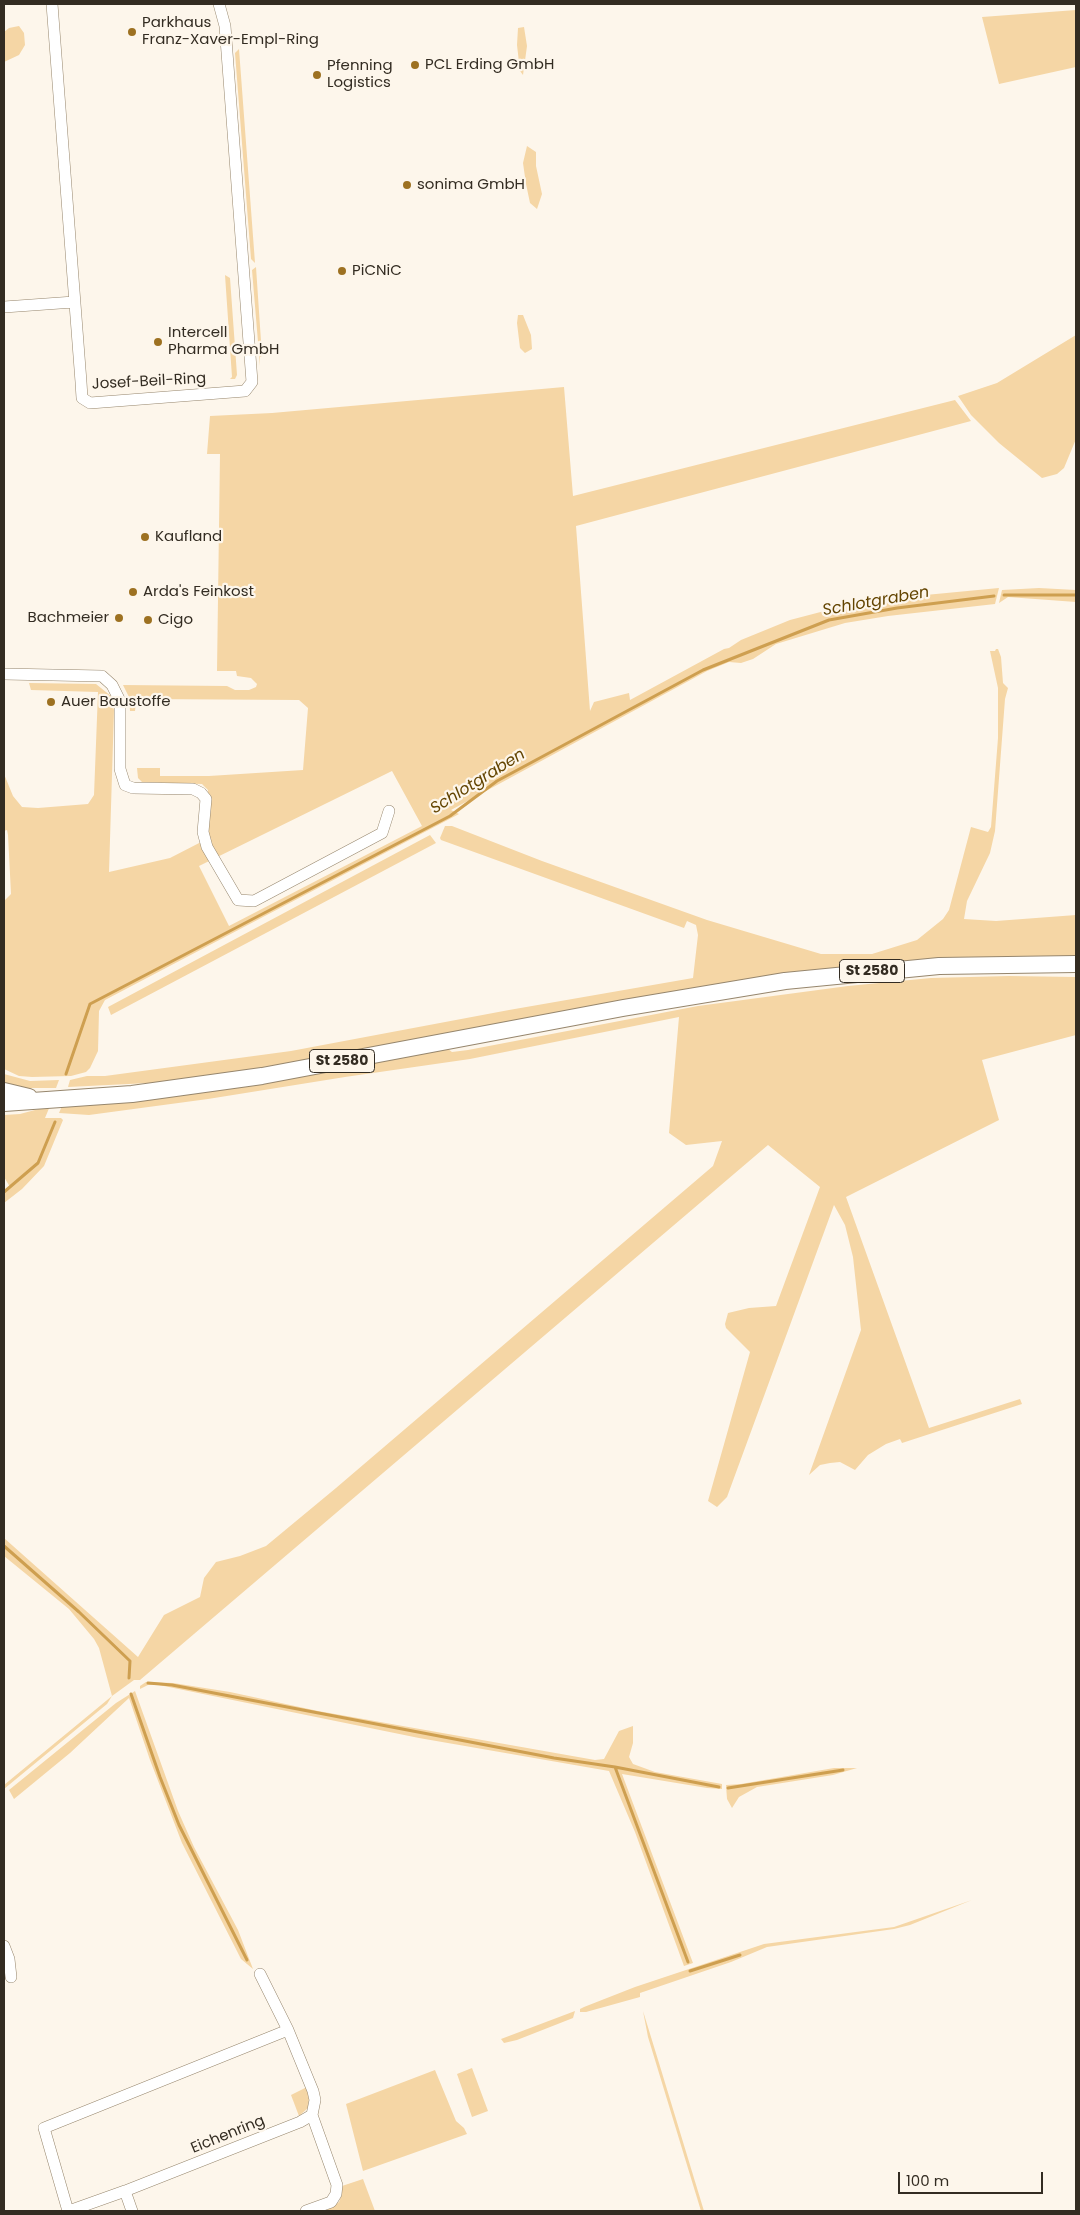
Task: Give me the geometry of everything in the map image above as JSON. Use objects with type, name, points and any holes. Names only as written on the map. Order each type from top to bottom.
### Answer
[{"type":"highway","name":"St 2580","points":[[4,1104],[132,1094],[262,1076],[623,1008],[786,981],[939,966],[1076,964]]},
{"type":"highway","name":"St 2580","points":[[4,1091],[43,1101]]},
{"type":"street","name":"Josef-Beil-Ring","points":[[52,4],[82,398],[90,403],[244,391],[252,382],[224,26],[219,4]]},
{"type":"street","name":"Josef-Beil-Ring","points":[[224,26],[228,4]]},
{"type":"street","points":[[4,307],[74,302]]},
{"type":"street","points":[[4,674],[102,676],[112,684],[120,701],[120,769],[125,785],[133,788],[193,789],[201,793],[206,799],[203,832],[207,847],[238,900],[254,901],[382,833],[389,811]]},
{"type":"street","points":[[4,1946],[9,1959],[11,1977]]},
{"type":"street","points":[[260,1974],[288,2030],[314,2091],[315,2100],[312,2115],[338,2185],[336,2194],[331,2202],[306,2211]]},
{"type":"street","name":"Eichenring","points":[[288,2030],[44,2128],[68,2211],[125,2191],[305,2120],[312,2115]]},
{"type":"street","points":[[125,2191],[132,2211]]},
{"type":"shaded area","points":[[1076,10],[1076,67],[999,84],[982,17]]},
{"type":"shaded area","points":[[19,26],[24,33],[25,45],[19,55],[4,62],[4,32],[9,28]]},
{"type":"shaded area","points":[[524,27],[527,46],[523,75],[520,71],[517,45],[518,28]]},
{"type":"shaded area","points":[[239,49],[255,263],[251,259],[235,53]]},
{"type":"shaded area","points":[[527,146],[536,152],[536,166],[542,194],[537,209],[530,203],[526,184],[523,163]]},
{"type":"shaded area","points":[[256,267],[262,356],[260,357],[260,366],[252,270]]},
{"type":"shaded area","points":[[225,275],[230,278],[237,375],[235,379],[230,379],[232,377]]},
{"type":"shaded area","points":[[518,315],[523,315],[531,335],[532,349],[525,353],[520,348]]},
{"type":"shaded area","points":[[1076,335],[1076,439],[1064,468],[1057,474],[1042,478],[999,443],[971,415],[958,396],[997,383]]},
{"type":"shaded area","points":[[564,387],[573,496],[955,400],[971,421],[576,526],[590,711],[594,702],[629,693],[630,700],[741,640],[790,620],[832,609],[894,598],[999,588],[995,604],[888,616],[845,623],[776,644],[753,659],[741,663],[729,662],[707,671],[451,810],[459,814],[105,1000],[99,1011],[98,1051],[86,1072],[71,1076],[19,1076],[4,1069],[4,901],[11,894],[8,835],[7,830],[4,831],[4,774],[13,796],[22,807],[38,808],[88,804],[94,795],[98,692],[31,690],[29,683],[96,684],[111,696],[114,710],[109,872],[170,858],[205,840],[208,790],[202,784],[142,782],[138,778],[137,768],[160,768],[160,776],[209,776],[303,770],[308,708],[299,700],[144,699],[136,702],[135,711],[130,711],[129,697],[123,685],[227,686],[235,690],[249,690],[256,687],[257,684],[251,678],[237,676],[236,671],[217,671],[220,454],[207,454],[210,416],[272,413]],"holes":[[[392,771],[422,826],[229,926],[199,866]]]},
{"type":"shaded area","points":[[1039,588],[1076,590],[1076,602],[1008,597],[999,603],[1002,590]]},
{"type":"shaded area","points":[[998,649],[1001,657],[1003,683],[1008,688],[1005,699],[995,831],[990,853],[967,901],[964,919],[996,921],[1076,915],[1076,957],[945,959],[169,1082],[68,1087],[70,1080],[87,1076],[105,1076],[291,1051],[693,978],[698,935],[696,925],[687,921],[684,928],[441,840],[440,838],[445,826],[452,826],[542,861],[707,920],[821,954],[872,954],[917,940],[943,919],[949,910],[971,827],[988,832],[991,827],[998,738],[998,688],[990,651],[995,651]]},
{"type":"shaded area","points":[[430,835],[436,843],[111,1015],[108,1007]]},
{"type":"shaded area","points":[[1076,970],[1076,972],[935,974],[797,988],[690,1004],[448,1049],[452,1052],[468,1050],[698,1006],[848,986],[931,978],[1076,977],[1076,1035],[982,1060],[999,1120],[846,1197],[929,1428],[1020,1399],[1022,1404],[902,1443],[900,1439],[886,1444],[868,1455],[855,1470],[840,1462],[830,1463],[820,1465],[809,1475],[861,1330],[853,1257],[845,1225],[834,1205],[727,1497],[717,1507],[708,1501],[750,1352],[726,1328],[725,1324],[728,1313],[749,1308],[776,1306],[820,1187],[768,1145],[140,1680],[134,1680],[112,1696],[99,1648],[94,1639],[69,1609],[4,1556],[4,1538],[138,1657],[164,1615],[200,1597],[204,1578],[216,1562],[240,1556],[266,1546],[336,1488],[713,1166],[722,1141],[686,1145],[669,1133],[679,1017],[470,1059],[208,1099],[89,1115],[59,1113],[62,1106],[719,996],[898,975]]},
{"type":"shaded area","points":[[4,1074],[30,1081],[59,1080],[56,1088],[22,1088],[4,1084]]},
{"type":"shaded area","points":[[50,1106],[45,1118],[61,1118],[63,1120],[44,1166],[22,1189],[4,1203],[4,1193],[10,1187],[4,1177],[4,1115],[20,1114]]},
{"type":"shaded area","points":[[146,1682],[173,1683],[230,1692],[318,1711],[595,1760],[604,1759],[619,1731],[633,1726],[633,1743],[629,1757],[633,1764],[655,1772],[722,1784],[722,1789],[707,1788],[622,1774],[693,1963],[684,1966],[635,1832],[609,1771],[419,1738],[159,1685],[148,1685],[140,1689],[140,1686]]},
{"type":"shaded area","points":[[135,1691],[178,1811],[194,1847],[238,1930],[253,1969],[241,1959],[182,1843],[150,1760],[129,1698],[70,1753],[14,1799],[9,1790],[116,1703]]},
{"type":"shaded area","points":[[112,1696],[107,1704],[4,1789],[4,1785]]},
{"type":"shaded area","points":[[834,1768],[857,1768],[833,1775],[757,1787],[739,1797],[732,1808],[727,1799],[726,1785]]},
{"type":"shaded area","points":[[972,1900],[910,1925],[894,1929],[767,1947],[731,1962],[640,1993],[640,1997],[580,2012],[580,2009],[584,2007],[635,1987],[764,1944],[894,1927]]},
{"type":"shaded area","points":[[575,2011],[573,2018],[517,2040],[504,2043],[501,2039]]},
{"type":"shaded area","points":[[643,2011],[704,2211],[701,2211],[648,2037]]},
{"type":"shaded area","points":[[472,2068],[488,2111],[472,2117],[457,2074]]},
{"type":"shaded area","points":[[435,2070],[456,2121],[464,2128],[467,2134],[363,2171],[346,2104]]},
{"type":"shaded area","points":[[307,2087],[308,2108],[299,2116],[291,2095]]},
{"type":"shaded area","points":[[363,2179],[375,2211],[325,2211],[339,2202],[342,2186]]},
{"type":"waterway","name":"Schlotgraben","points":[[1004,595],[1076,595]]},
{"type":"waterway","name":"Schlotgraben","points":[[66,1074],[90,1004],[450,816],[497,781],[703,670],[829,620],[897,608],[994,596]]},
{"type":"waterway","points":[[4,1192],[38,1163],[55,1122]]},
{"type":"waterway","points":[[4,1546],[79,1612],[130,1661],[129,1678]]},
{"type":"waterway","points":[[148,1683],[172,1685],[554,1758],[615,1767],[688,1962]]},
{"type":"waterway","points":[[131,1694],[179,1825],[247,1960]]},
{"type":"waterway","points":[[615,1767],[719,1787]]},
{"type":"waterway","points":[[728,1788],[843,1770]]},
{"type":"waterway","points":[[690,1971],[740,1955]]},
{"type":"place","name":"Parkhaus Franz-Xaver-Empl-Ring","points":[[132,32]]},
{"type":"place","name":"PCL Erding GmbH","points":[[415,65]]},
{"type":"place","name":"Pfenning Logistics","points":[[317,75]]},
{"type":"place","name":"sonima GmbH","points":[[407,185]]},
{"type":"place","name":"PiCNiC","points":[[342,271]]},
{"type":"place","name":"Intercell Pharma GmbH","points":[[158,342]]},
{"type":"place","name":"Kaufland","points":[[145,537]]},
{"type":"place","name":"Arda's Feinkost","points":[[133,592]]},
{"type":"place","name":"Bachmeier","points":[[119,618]]},
{"type":"place","name":"Cigo","points":[[148,620]]},
{"type":"place","name":"Auer Baustoffe","points":[[51,702]]}]
